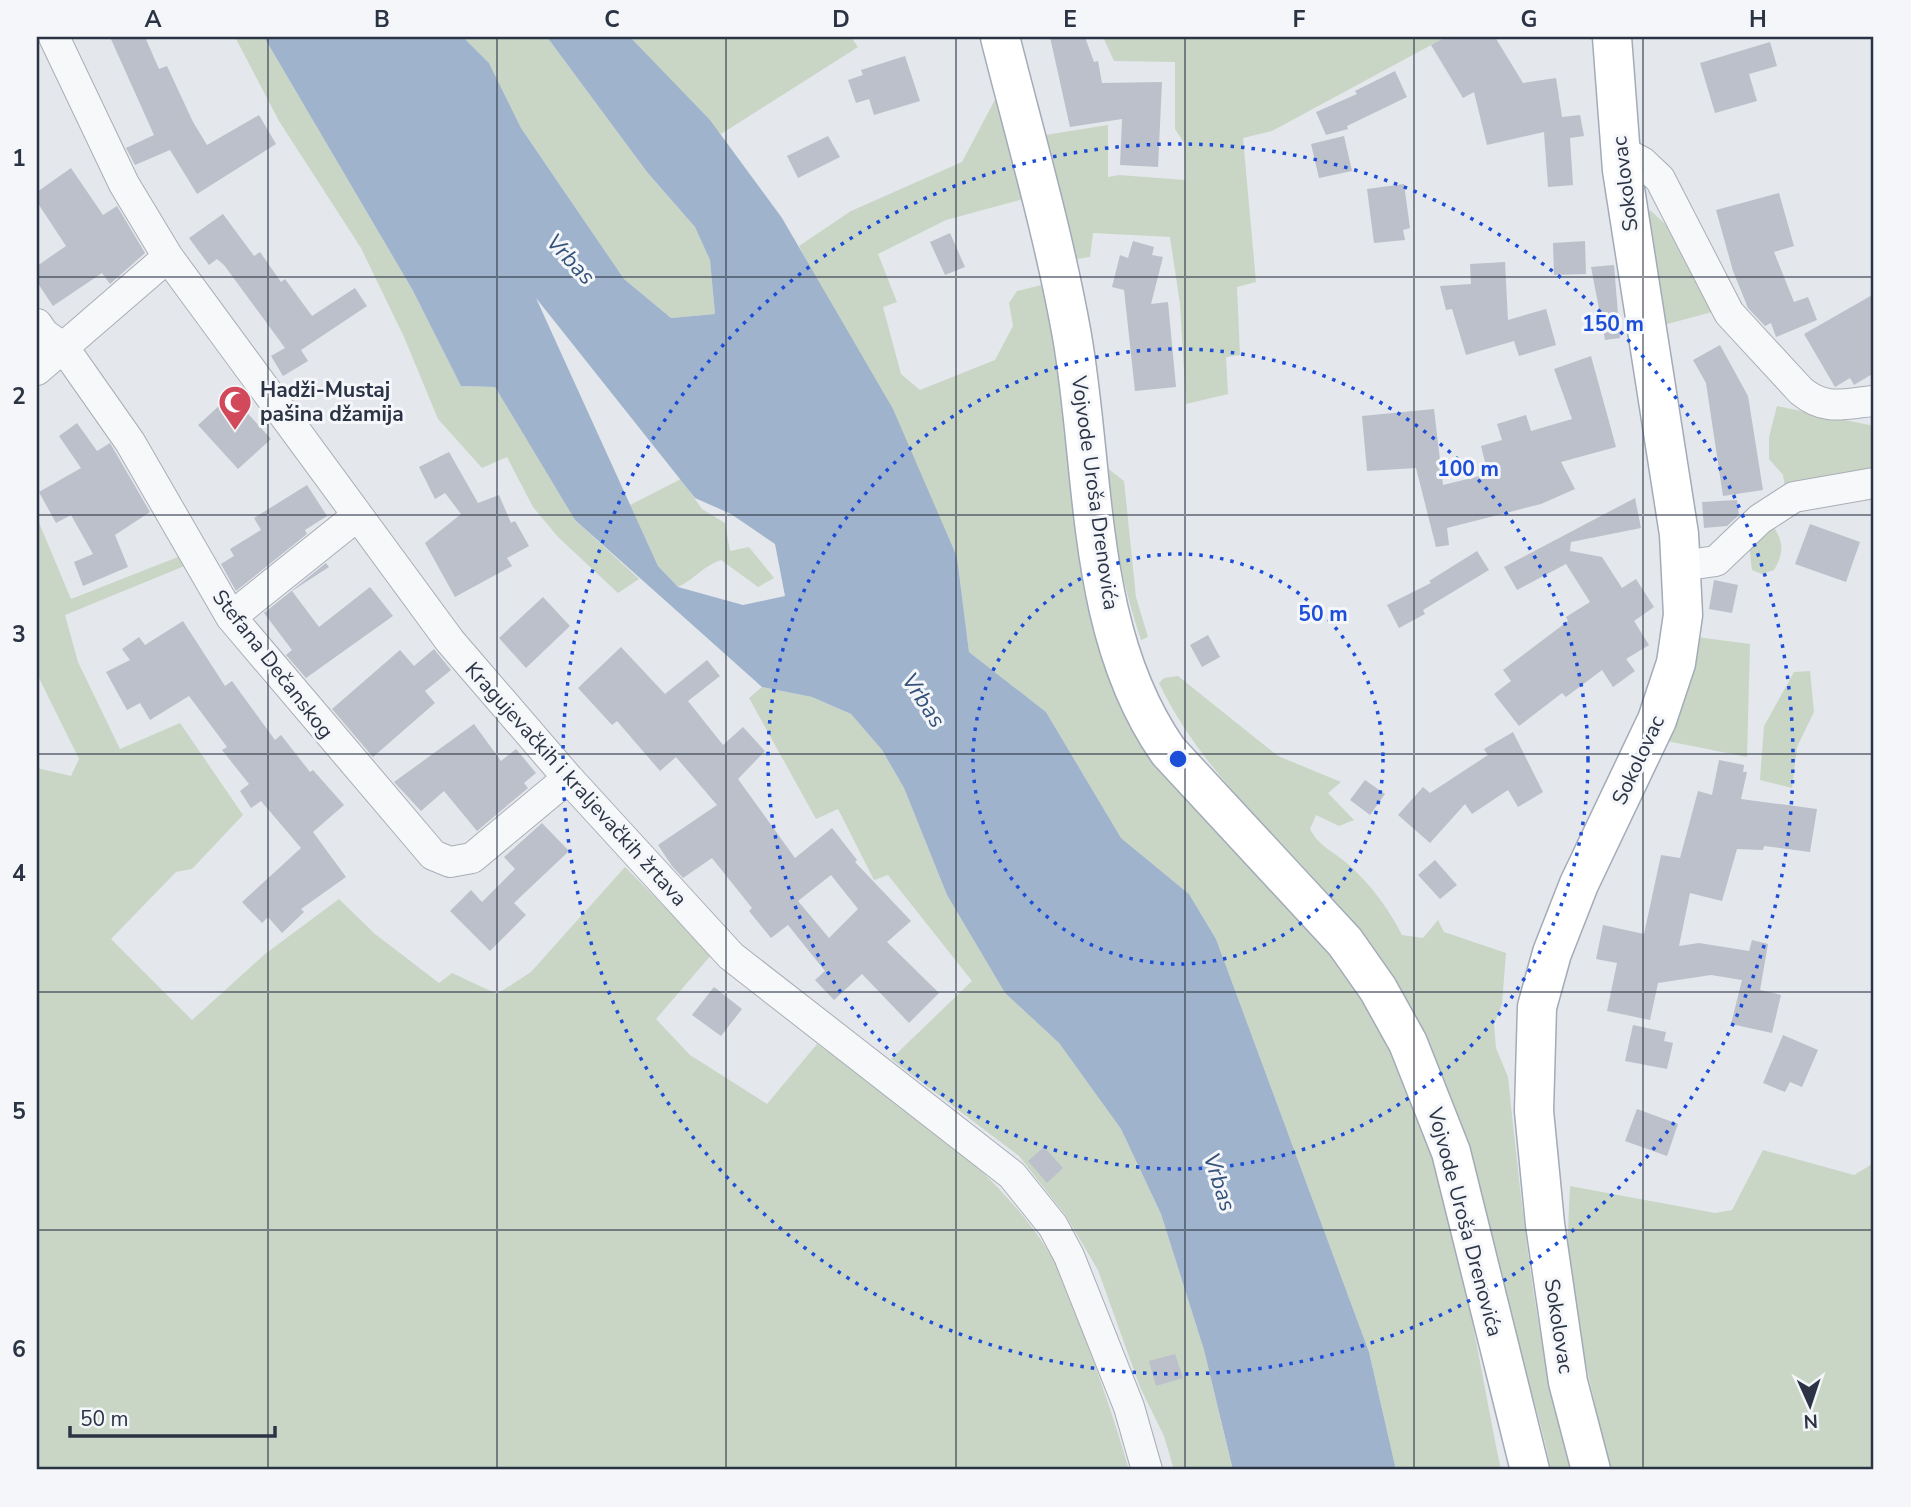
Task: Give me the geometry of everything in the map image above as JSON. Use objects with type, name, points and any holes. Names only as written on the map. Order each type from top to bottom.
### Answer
[{"type":"main road","name":"Vojvode Uroša Drenovića","points":[[1000,37],[1071,331],[1101,559],[1112,620],[1127,673],[1147,718],[1168,751],[1345,942],[1394,1016],[1423,1076],[1451,1152],[1530,1470]]},
{"type":"main road","name":"Sokolovac","points":[[1591,1470],[1568,1382],[1545,1224],[1534,1111],[1537,1007],[1552,953],[1578,884],[1645,752],[1667,695],[1680,640],[1681,566],[1621,152],[1612,37]]},
{"type":"street","name":"Kragujevačkih i kraljevačkih žrtava","points":[[54,37],[124,184],[168,257],[450,641],[568,778],[731,956],[1012,1175],[1034,1201],[1053,1226],[1069,1256],[1129,1407],[1147,1470]]},
{"type":"street","points":[[1621,152],[1642,162],[1660,179],[1729,313],[1801,391],[1810,398],[1832,406],[1874,401]]},
{"type":"street","points":[[37,370],[168,257]]},
{"type":"street","name":"Stefana Dečanskog","points":[[37,324],[44,334],[64,348],[130,442],[231,617],[421,844],[441,859],[458,862],[478,855],[568,778]]},
{"type":"street","points":[[1681,566],[1716,561],[1760,519],[1794,497],[1874,483]]},
{"type":"street","points":[[231,617],[358,516]]},
{"type":"green space","points":[[235,37],[264,37],[412,289],[461,386],[495,387],[575,520],[639,579],[618,593],[558,537],[533,507],[507,457],[482,468],[438,419],[404,337],[361,248],[279,121]]},
{"type":"green space","points":[[463,37],[547,37],[647,172],[695,227],[710,259],[715,314],[671,318],[624,279],[521,128],[489,63]]},
{"type":"green space","points":[[630,37],[851,37],[858,47],[721,134]]},
{"type":"green space","points":[[1103,37],[1446,37],[1272,131],[1243,138],[1256,282],[1237,287],[1240,355],[1226,357],[1228,394],[1186,404],[1180,304],[1170,237],[1093,233],[1090,257],[1069,260],[1039,136],[1108,125],[1108,177],[1119,175],[1185,180],[1184,143],[1175,129],[1175,62],[1114,61]]},
{"type":"green space","points":[[998,94],[1027,198],[946,220],[878,254],[897,302],[883,307],[901,374],[920,390],[995,360],[1013,326],[1009,303],[1017,291],[1046,284],[1056,337],[1078,546],[1207,821],[1299,916],[1333,956],[1371,1015],[1398,1068],[1422,1127],[1451,1224],[1501,1470],[1396,1470],[1369,1352],[1216,939],[1189,894],[1121,838],[1046,712],[969,652],[957,557],[799,246],[851,211],[962,162]]},
{"type":"green space","points":[[1650,210],[1665,224],[1712,312],[1660,326],[1646,223]]},
{"type":"green space","points":[[1777,406],[1874,426],[1874,471],[1801,481],[1785,487],[1783,475],[1769,459],[1769,437]]},
{"type":"green space","points":[[1106,467],[1124,481],[1136,597],[1148,637],[1141,640],[1118,555]]},
{"type":"green space","points":[[681,479],[702,509],[725,523],[730,551],[749,547],[774,578],[758,587],[721,560],[678,587],[658,566],[630,505]]},
{"type":"green space","points":[[37,518],[71,599],[183,555],[187,565],[65,615],[78,662],[120,749],[180,723],[243,815],[192,869],[176,872],[111,939],[192,1020],[265,954],[339,899],[375,934],[439,983],[452,973],[497,994],[531,972],[625,867],[712,954],[656,1019],[690,1055],[767,1104],[817,1044],[920,1118],[985,1175],[1014,1206],[1040,1239],[1069,1289],[1129,1470],[37,1470],[37,768],[71,776],[79,759],[37,674]]},
{"type":"green space","points":[[1773,526],[1781,542],[1780,558],[1774,570],[1762,574],[1752,570],[1749,544]]},
{"type":"green space","points":[[1697,637],[1750,644],[1747,757],[1667,741],[1691,682]]},
{"type":"green space","points":[[1810,671],[1814,712],[1797,747],[1792,788],[1760,780],[1764,726],[1794,672]]},
{"type":"green space","points":[[1178,676],[1278,756],[1341,782],[1328,793],[1354,820],[1339,826],[1316,815],[1310,829],[1318,840],[1349,865],[1372,889],[1402,935],[1423,938],[1438,920],[1444,932],[1506,953],[1502,1004],[1494,1024],[1496,1048],[1508,1077],[1539,1324],[1570,1470],[1551,1470],[1474,1177],[1446,1088],[1429,1045],[1384,964],[1357,928],[1236,795],[1181,723],[1159,683],[1164,678]]},
{"type":"green space","points":[[762,687],[812,697],[851,714],[882,750],[904,788],[947,895],[1005,993],[1059,1043],[1121,1129],[1161,1214],[1204,1350],[1233,1470],[1174,1470],[1164,1436],[1140,1387],[1098,1270],[1066,1216],[1019,1156],[891,1059],[972,981],[888,875],[874,880],[838,809],[816,819],[749,698]]},
{"type":"green space","points":[[1763,1150],[1854,1175],[1874,1163],[1874,1470],[1610,1470],[1576,1322],[1567,1251],[1570,1186],[1715,1213],[1732,1210]]},
{"type":"water","name":"Vrbas","points":[[264,37],[463,37],[489,63],[521,128],[624,279],[671,318],[715,314],[710,260],[695,227],[647,172],[547,37],[630,37],[710,120],[782,218],[893,409],[957,557],[969,652],[1046,712],[1121,838],[1189,894],[1216,939],[1369,1352],[1396,1470],[1233,1470],[1204,1350],[1161,1214],[1121,1129],[1059,1043],[1005,993],[947,895],[904,788],[882,750],[851,714],[812,697],[762,687],[575,520],[495,387],[461,386],[412,289]],"holes":[[[536,298],[695,498],[731,514],[775,544],[785,596],[743,605],[678,587],[658,566]]]},
{"type":"building","points":[[110,37],[145,37],[159,69],[167,66],[193,122],[207,145],[259,115],[276,144],[197,194],[170,150],[135,165],[126,148],[154,135]]},
{"type":"building","points":[[1050,37],[1085,37],[1094,62],[1098,61],[1102,83],[1162,82],[1158,167],[1120,165],[1122,119],[1070,127]]},
{"type":"building","points":[[1446,37],[1495,37],[1523,83],[1556,78],[1562,117],[1580,115],[1584,136],[1570,138],[1573,185],[1548,187],[1544,132],[1487,145],[1474,92],[1463,98],[1431,45]]},
{"type":"building","points":[[1770,42],[1777,66],[1749,74],[1757,101],[1715,113],[1700,63]]},
{"type":"building","points":[[905,56],[920,101],[874,115],[869,99],[856,103],[848,80],[863,75],[861,70]]},
{"type":"building","points":[[1395,71],[1407,97],[1347,126],[1348,129],[1326,135],[1316,112],[1357,94],[1355,91]]},
{"type":"building","points":[[828,136],[840,157],[798,178],[787,156]]},
{"type":"building","points":[[1344,136],[1352,171],[1319,178],[1311,144]]},
{"type":"building","points":[[71,168],[103,215],[117,206],[145,253],[110,284],[102,273],[53,306],[37,282],[37,266],[66,246],[37,202],[37,192]]},
{"type":"building","points":[[1404,184],[1410,228],[1403,230],[1405,240],[1374,243],[1367,189]]},
{"type":"building","points":[[1779,193],[1794,246],[1774,252],[1794,302],[1808,297],[1817,320],[1776,337],[1771,323],[1765,326],[1748,308],[1733,271],[1716,210]]},
{"type":"building","points":[[223,214],[254,256],[260,252],[281,282],[285,279],[312,316],[355,288],[367,306],[301,350],[308,361],[283,376],[271,356],[285,348],[224,265],[217,259],[209,265],[189,238]]},
{"type":"building","points":[[950,233],[965,267],[945,275],[930,242]]},
{"type":"building","points":[[1133,241],[1154,247],[1152,255],[1163,257],[1151,304],[1168,302],[1176,387],[1135,391],[1124,290],[1112,287],[1120,255],[1128,258]]},
{"type":"building","points":[[1585,241],[1586,274],[1554,275],[1553,243]]},
{"type":"building","points":[[1505,262],[1508,320],[1546,309],[1556,345],[1519,356],[1514,341],[1466,355],[1452,309],[1446,310],[1440,286],[1471,284],[1470,264]]},
{"type":"building","points":[[1614,265],[1620,338],[1605,340],[1591,267]]},
{"type":"building","points":[[1874,294],[1874,373],[1854,385],[1850,378],[1835,387],[1804,334]]},
{"type":"building","points":[[1720,345],[1748,396],[1763,490],[1723,496],[1706,383],[1693,360]]},
{"type":"building","points":[[1591,356],[1616,447],[1561,462],[1575,489],[1541,504],[1447,528],[1449,545],[1436,547],[1416,468],[1367,471],[1362,416],[1434,409],[1443,485],[1488,474],[1481,446],[1502,440],[1497,424],[1526,415],[1531,431],[1572,419],[1554,369]]},
{"type":"building","name":"Hadži-Mustaj pašina džamija","points":[[231,395],[271,439],[238,469],[198,425]]},
{"type":"building","points":[[77,423],[97,451],[110,443],[150,512],[115,535],[128,567],[83,586],[74,562],[93,554],[71,515],[56,523],[39,492],[81,468],[59,436]]},
{"type":"building","points":[[449,452],[478,503],[499,495],[511,523],[515,521],[529,546],[507,558],[512,566],[455,597],[425,543],[461,514],[445,493],[435,499],[419,467]]},
{"type":"building","points":[[307,485],[327,516],[305,530],[307,534],[236,591],[221,564],[234,556],[230,549],[261,530],[254,518]]},
{"type":"building","points":[[1635,498],[1641,528],[1571,542],[1570,551],[1602,557],[1622,588],[1636,579],[1654,607],[1634,621],[1649,645],[1626,659],[1635,671],[1613,687],[1602,670],[1566,697],[1562,693],[1519,726],[1494,694],[1511,681],[1503,670],[1568,621],[1566,617],[1590,602],[1566,564],[1517,590],[1504,567]]},
{"type":"building","points":[[1737,500],[1739,515],[1727,526],[1704,528],[1702,502]]},
{"type":"building","points":[[1810,524],[1860,542],[1846,582],[1795,564]]},
{"type":"building","points":[[1477,551],[1489,570],[1423,610],[1425,614],[1399,628],[1387,605],[1431,583],[1429,581]]},
{"type":"building","points":[[326,563],[329,567],[292,591],[319,627],[370,587],[393,616],[306,678],[286,655],[292,650],[264,613]]},
{"type":"building","points":[[1714,580],[1738,585],[1732,613],[1709,609]]},
{"type":"building","points":[[543,597],[570,626],[526,668],[499,638]]},
{"type":"building","points":[[183,621],[225,686],[232,681],[275,740],[281,735],[310,772],[313,770],[344,805],[313,832],[346,877],[301,909],[304,912],[282,933],[268,917],[262,923],[242,902],[301,848],[261,801],[251,808],[240,791],[249,784],[222,750],[227,747],[189,696],[150,720],[140,703],[127,710],[106,672],[130,660],[122,649],[139,637],[145,645]]},
{"type":"building","points":[[1208,635],[1220,657],[1202,667],[1190,645]]},
{"type":"building","points":[[621,647],[665,694],[707,660],[720,676],[688,701],[723,745],[743,727],[765,751],[738,779],[795,858],[832,828],[857,860],[855,862],[911,921],[887,942],[939,993],[909,1023],[862,974],[834,1000],[815,980],[825,971],[788,925],[771,938],[749,911],[752,908],[712,858],[683,878],[658,845],[717,805],[676,757],[660,771],[617,721],[612,725],[578,688]],"holes":[[[831,875],[858,909],[829,938],[798,901]]]},
{"type":"building","points":[[434,649],[451,670],[425,691],[435,703],[373,757],[332,709],[400,650],[414,666]]},
{"type":"building","points":[[474,724],[501,761],[516,749],[536,773],[524,783],[528,788],[477,831],[444,791],[421,811],[394,782]]},
{"type":"building","points":[[1513,732],[1543,792],[1518,807],[1508,790],[1472,814],[1465,804],[1430,843],[1398,815],[1423,787],[1430,793],[1488,755],[1484,749]]},
{"type":"building","points":[[1719,760],[1744,765],[1743,772],[1747,772],[1741,799],[1817,809],[1810,852],[1764,846],[1763,850],[1737,849],[1722,901],[1690,893],[1679,946],[1699,943],[1749,951],[1752,940],[1768,944],[1760,990],[1781,995],[1772,1033],[1731,1024],[1742,980],[1711,975],[1658,983],[1650,1020],[1607,1011],[1617,963],[1596,959],[1603,925],[1644,934],[1661,855],[1680,858],[1698,791],[1712,795]]},
{"type":"building","points":[[1365,780],[1385,794],[1370,815],[1350,800]]},
{"type":"building","points":[[542,823],[569,851],[514,903],[526,915],[490,951],[450,911],[471,890],[482,902],[515,869],[504,857]]},
{"type":"building","points":[[1435,860],[1457,885],[1440,899],[1418,875]]},
{"type":"building","points":[[714,987],[742,1009],[721,1036],[692,1015]]},
{"type":"building","points":[[1633,1025],[1666,1032],[1664,1041],[1673,1043],[1667,1069],[1625,1061]]},
{"type":"building","points":[[1783,1035],[1818,1050],[1802,1087],[1790,1082],[1785,1092],[1763,1083]]},
{"type":"building","points":[[1637,1109],[1678,1124],[1667,1156],[1625,1141]]},
{"type":"building","points":[[1044,1147],[1063,1168],[1047,1183],[1028,1161]]},
{"type":"building","points":[[1175,1354],[1183,1378],[1156,1386],[1149,1361]]},
{"type":"place","name":"Hadži-Mustaj pašina džamija","points":[[235,432]]}]
